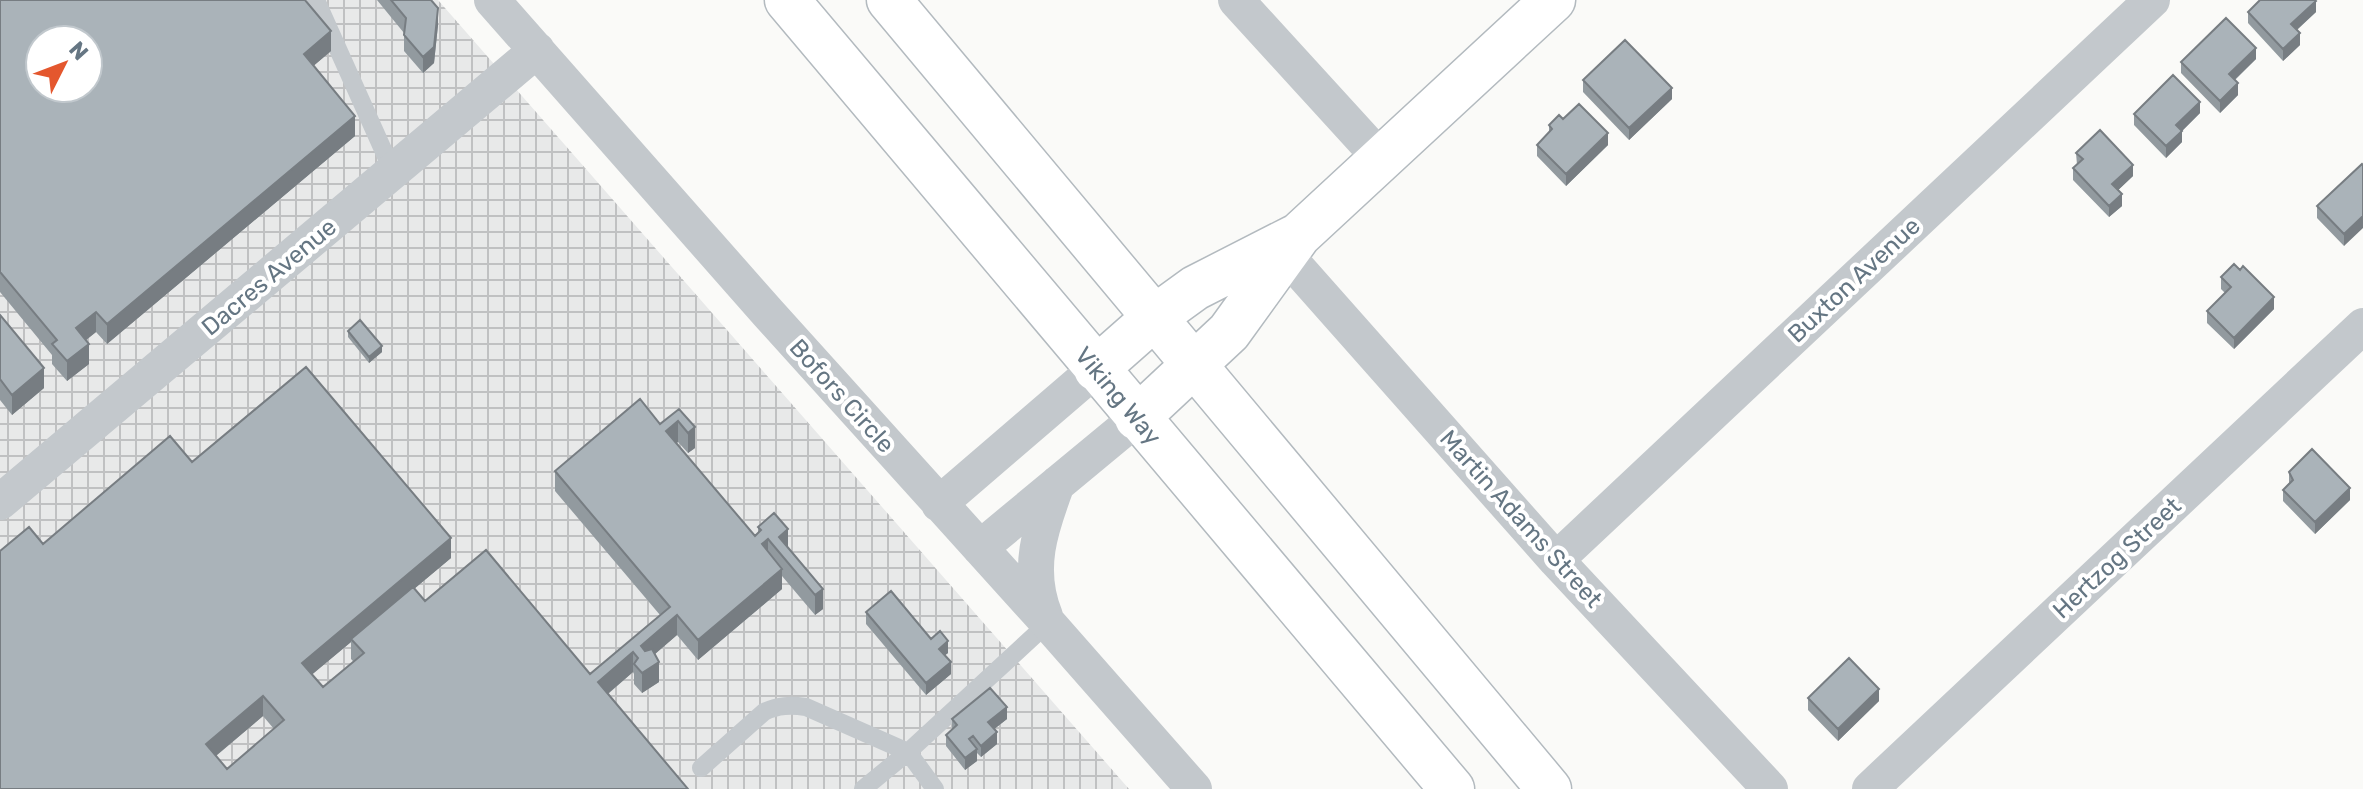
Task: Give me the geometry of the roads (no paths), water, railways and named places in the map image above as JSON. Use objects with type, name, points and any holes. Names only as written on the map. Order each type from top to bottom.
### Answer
[{"type":"main road","name":"Viking Way","points":[[787,0],[1452,789]]},
{"type":"main road","points":[[889,0],[1549,789]]},
{"type":"main road","points":[[1137,418],[1229,332],[1287,245],[1553,0]]},
{"type":"main road","points":[[1096,369],[1155,317],[1195,288],[1287,245]]},
{"type":"street","name":"Bofors Circle","points":[[492,0],[1194,789]]},
{"type":"street","points":[[1236,0],[1382,160]]},
{"type":"street","name":"Buxton Avenue","points":[[1556,560],[2152,0]]},
{"type":"street","name":"Dacres Avenue","points":[[0,502],[537,50]]},
{"type":"street","name":"Martin Adams Street","points":[[1287,245],[1556,560],[1770,789]]},
{"type":"street","name":"Hertzog Street","points":[[1870,789],[2363,326]]},
{"type":"street","points":[[939,504],[1096,369]]},
{"type":"street","points":[[980,548],[1137,418]]},
{"type":"street","points":[[1048,623],[1038,595],[1035,561],[1041,528],[1057,483]]},
{"type":"lane","points":[[316,0],[393,172]]},
{"type":"lane","points":[[863,789],[880,782],[908,752],[1048,623]]},
{"type":"lane","points":[[701,768],[764,712],[776,707],[806,707],[908,752],[935,789]]}]
